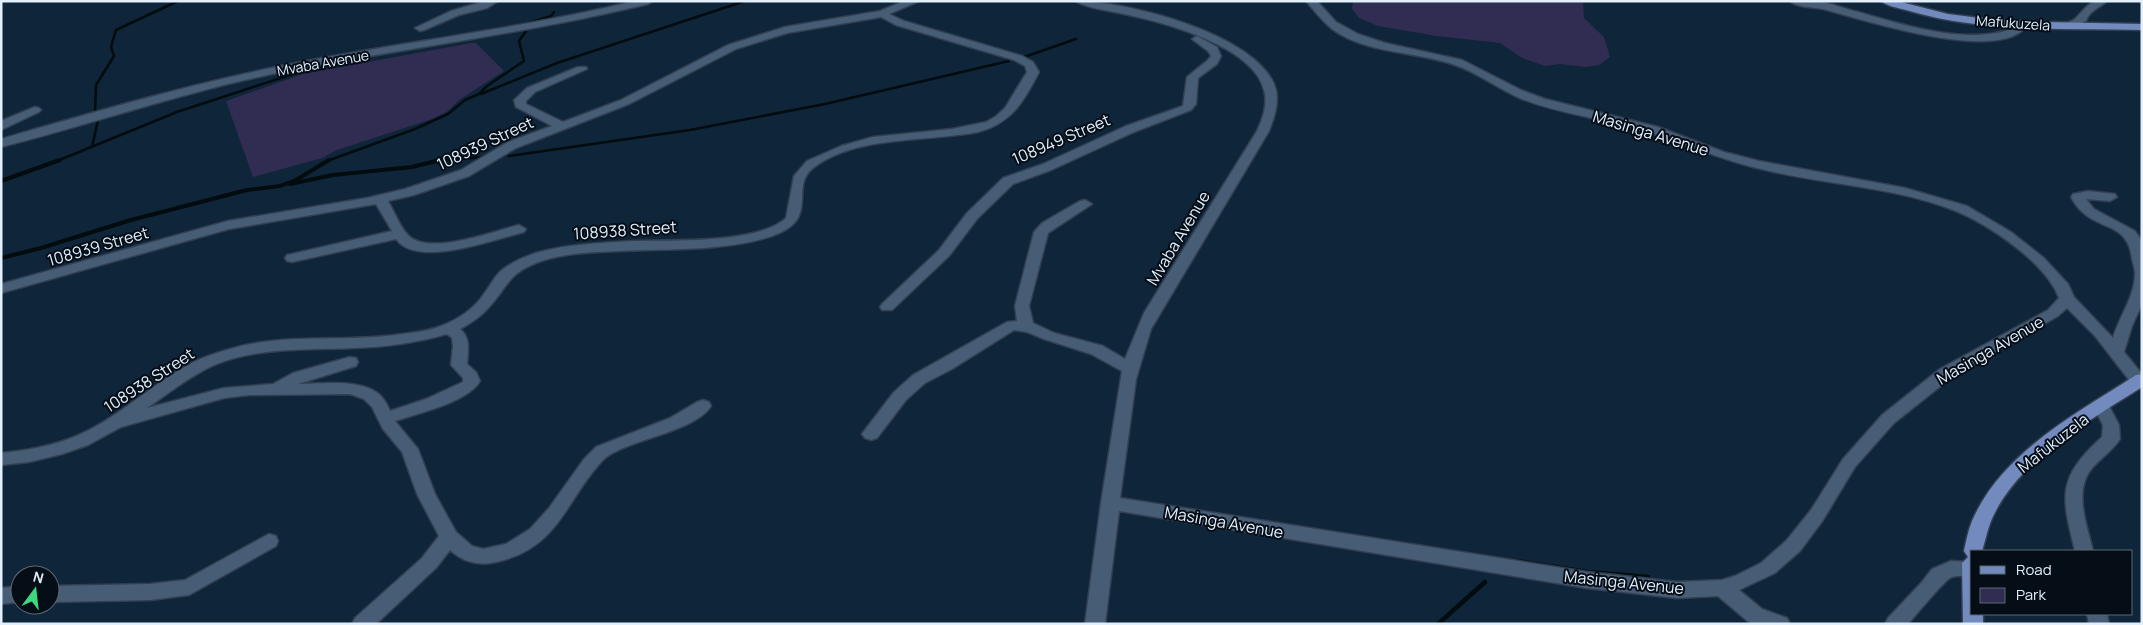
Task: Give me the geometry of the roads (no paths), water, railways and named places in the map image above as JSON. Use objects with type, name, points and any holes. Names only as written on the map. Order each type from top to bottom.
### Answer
[{"type":"main road","name":"Mafukuzela","points":[[1886,1],[1934,15],[2018,25],[2142,28]]},
{"type":"main road","name":"Mafukuzela","points":[[1975,550],[1982,518],[2004,484],[2024,463],[2044,446],[2140,380]]},
{"type":"street","points":[[420,28],[450,15],[493,1]]},
{"type":"street","name":"Mvaba Avenue","points":[[1,143],[166,96],[237,79],[299,66],[562,21],[630,3],[648,1]]},
{"type":"street","points":[[884,14],[896,6],[914,1]]},
{"type":"street","name":"Mvaba Avenue","points":[[1081,1],[1120,5],[1222,42],[1237,51],[1255,66],[1268,84],[1270,93],[1270,111],[1263,131],[1138,340],[1130,368],[1095,624]]},
{"type":"street","name":"Masinga Avenue","points":[[1110,504],[1587,580],[1676,590],[1722,588],[1741,582],[1768,568],[1793,546],[1817,515],[1849,463],[1888,420],[1946,373],[2053,313],[2067,300],[2064,291],[2055,278],[2028,251],[1988,222],[1961,209],[1907,192],[1746,162],[1654,130],[1539,100],[1511,89],[1457,62],[1382,45],[1352,35],[1339,29],[1311,1]]},
{"type":"street","points":[[1795,1],[1819,4],[1844,13],[1916,30],[1969,38],[2002,37],[2019,29],[2018,25]]},
{"type":"street","points":[[2067,26],[2082,19],[2082,16],[2091,7],[2102,1]]},
{"type":"street","name":"108939 Street","points":[[1,289],[83,268],[221,227],[381,200],[466,173],[505,149],[647,92],[732,47],[784,30],[884,14]]},
{"type":"street","name":"108938 Street","points":[[1,459],[30,457],[64,449],[107,428],[192,370],[232,353],[255,349],[391,340],[419,336],[449,328],[478,311],[490,297],[501,279],[510,271],[538,257],[579,250],[730,240],[773,232],[790,221],[795,213],[798,179],[809,165],[830,154],[858,144],[976,128],[994,122],[1003,117],[1015,102],[1032,72],[1029,64],[1018,58],[900,23],[888,18],[884,14]]},
{"type":"street","name":"108949 Street","points":[[887,307],[944,253],[972,216],[1008,181],[1047,167],[1130,129],[1188,108],[1193,77],[1213,62],[1216,56],[1213,49],[1184,32],[1181,26]]},
{"type":"street","points":[[563,126],[530,112],[520,104],[520,100],[531,90],[582,68]]},
{"type":"street","points":[[1,126],[35,110]]},
{"type":"street","points":[[2110,197],[2088,195],[2078,197],[2082,205],[2092,214],[2126,231],[2134,239],[2142,273],[2139,294],[2124,326],[2116,353]]},
{"type":"street","points":[[381,200],[399,234],[407,244],[412,246],[437,248],[519,229]]},
{"type":"street","points":[[1026,327],[1022,306],[1041,232],[1047,226],[1085,204]]},
{"type":"street","points":[[292,258],[399,234]]},
{"type":"street","points":[[2067,300],[2100,332],[2140,380]]},
{"type":"street","points":[[871,434],[900,396],[919,379],[1012,325],[1026,327],[1097,350],[1130,368]]},
{"type":"street","points":[[386,418],[432,403],[469,386],[472,381],[470,376],[459,365],[461,346],[459,336],[449,328]]},
{"type":"street","points":[[274,389],[299,377],[350,362]]},
{"type":"street","points":[[107,428],[126,420],[143,417],[224,393],[248,390],[326,388],[362,391],[376,399],[386,418],[415,461],[426,494],[449,537],[464,552],[474,556],[492,556],[516,548],[532,538],[548,523],[588,466],[602,451],[692,415],[703,406]]},
{"type":"street","points":[[2084,550],[2074,507],[2076,479],[2087,462],[2111,439],[2111,424],[2101,406]]},
{"type":"street","points":[[362,624],[430,563],[449,537]]},
{"type":"street","points":[[60,594],[150,592],[190,587],[269,541]]},
{"type":"street","points":[[1895,624],[1929,588],[1938,574],[1970,562]]},
{"type":"street","points":[[1722,588],[1761,620],[1780,624]]},
{"type":"waterway","points":[[95,112],[96,85],[114,56],[111,47],[116,30],[178,1]]},
{"type":"waterway","points":[[481,94],[557,63],[745,1]]},
{"type":"waterway","points":[[526,24],[551,16],[554,12]]},
{"type":"waterway","points":[[328,161],[415,129],[448,114],[465,100],[479,94],[487,86],[524,61],[519,41],[526,31]]},
{"type":"waterway","points":[[1024,57],[1076,39]]},
{"type":"waterway","points":[[509,156],[690,130],[825,104],[1009,61]]},
{"type":"waterway","points":[[92,147],[177,112],[296,73]]},
{"type":"waterway","points":[[92,147],[98,120]]},
{"type":"waterway","points":[[57,161],[92,147]]},
{"type":"waterway","points":[[436,161],[485,157]]},
{"type":"waterway","points":[[1,181],[60,160]]},
{"type":"waterway","points":[[1,258],[41,248],[131,220],[247,190],[280,186],[296,180],[328,161]]},
{"type":"waterway","points":[[290,184],[333,175],[412,167],[436,161]]},
{"type":"waterway","points":[[1516,561],[1587,572],[1648,577]]},
{"type":"waterway","points":[[1438,624],[1485,582]]}]
